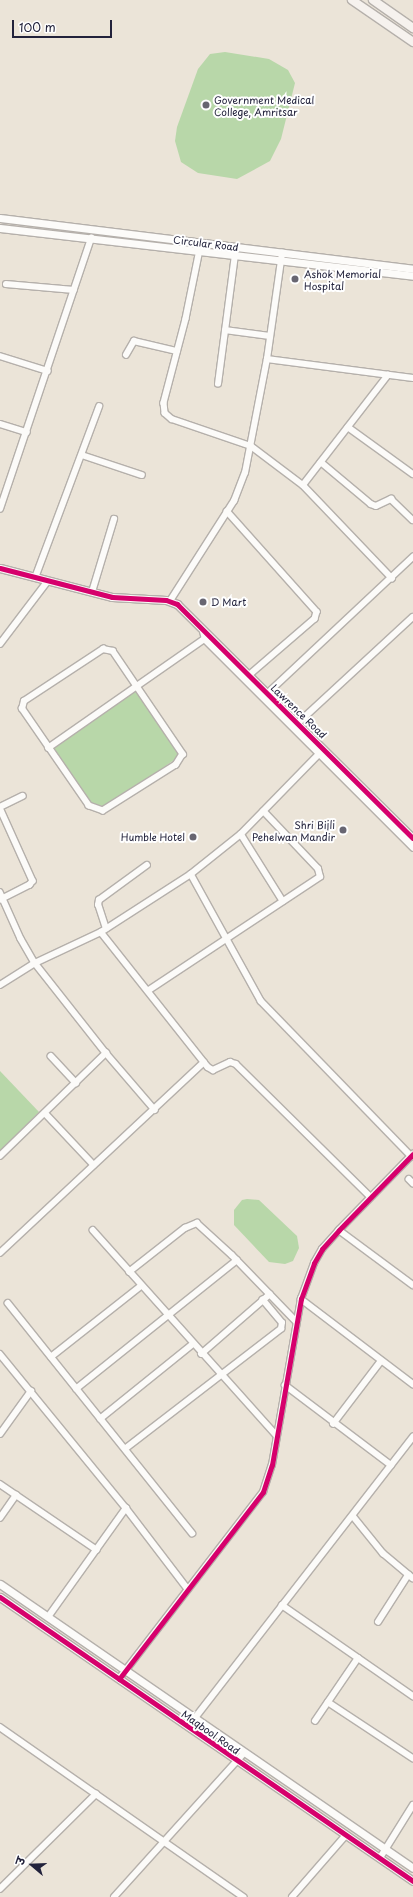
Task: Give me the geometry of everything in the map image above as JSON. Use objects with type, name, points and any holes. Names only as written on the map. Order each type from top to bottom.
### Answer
[{"type":"main road","points":[[352,0],[413,42]]},
{"type":"main road","points":[[373,0],[413,28]]},
{"type":"street","name":"Circular Road","points":[[0,218],[413,269]]},
{"type":"street","name":"Circular Road","points":[[0,228],[200,250],[280,261],[413,276]]},
{"type":"street","points":[[0,509],[48,371],[91,238]]},
{"type":"street","points":[[200,250],[178,351],[164,403],[165,413],[172,420],[251,446],[303,485],[392,578]]},
{"type":"street","points":[[0,568],[47,582],[122,599],[170,601],[227,511],[241,486],[251,446],[267,359],[282,253]]},
{"type":"street","points":[[218,384],[235,255]]},
{"type":"street","points":[[6,284],[74,290]]},
{"type":"street","points":[[225,330],[270,336]]},
{"type":"street","points":[[126,355],[134,341],[178,351]]},
{"type":"street","points":[[0,356],[48,371]]},
{"type":"street","points":[[267,359],[413,378]]},
{"type":"street","points":[[303,485],[388,375]]},
{"type":"street","points":[[35,578],[99,407]]},
{"type":"street","points":[[0,424],[27,432]]},
{"type":"street","points":[[348,427],[413,474]]},
{"type":"street","points":[[82,455],[142,475]]},
{"type":"street","points":[[321,462],[371,504],[376,506],[391,499],[413,520]]},
{"type":"street","points":[[227,511],[317,612],[315,619],[250,675]]},
{"type":"street","points":[[92,592],[114,519]]},
{"type":"street","points":[[268,693],[413,557]]},
{"type":"street","points":[[0,644],[47,582]]},
{"type":"street","name":"Lawrence Road","points":[[170,601],[179,606],[320,753],[413,847]]},
{"type":"street","points":[[298,723],[413,617]]},
{"type":"street","points":[[48,748],[206,635]]},
{"type":"street","name":"Lawrence Road","points":[[206,635],[250,675],[413,838]]},
{"type":"street","points":[[107,649],[113,651],[182,750],[182,758],[176,765],[103,811],[98,811],[89,806],[48,748],[23,712],[24,701],[107,649]]},
{"type":"street","points":[[0,985],[35,962],[104,930],[192,874],[241,834],[320,753]]},
{"type":"street","points":[[1,899],[30,885],[34,881],[0,807],[23,796]]},
{"type":"street","points":[[149,990],[317,880],[319,873],[264,812]]},
{"type":"street","points":[[241,834],[283,901]]},
{"type":"street","points":[[147,864],[99,900],[98,905],[104,930],[204,1062],[212,1070],[230,1062],[236,1064],[370,1196]]},
{"type":"street","points":[[119,1679],[263,1492],[272,1465],[301,1299],[314,1263],[339,1230],[370,1196],[412,1155],[269,1011],[226,940],[192,874]]},
{"type":"street","points":[[0,892],[1,899],[21,939],[35,962],[106,1053],[155,1110]]},
{"type":"street","points":[[0,1156],[106,1053]]},
{"type":"street","points":[[51,1056],[76,1083]]},
{"type":"street","points":[[0,1254],[94,1165],[155,1110],[204,1062]]},
{"type":"street","points":[[45,1113],[94,1165]]},
{"type":"street","points":[[129,1272],[185,1228],[194,1223],[200,1225],[237,1260],[297,1322]]},
{"type":"street","points":[[92,1230],[201,1354],[277,1436]]},
{"type":"street","points":[[339,1230],[413,1285]]},
{"type":"street","points":[[76,1389],[237,1260]]},
{"type":"street","points":[[51,1357],[141,1286]]},
{"type":"street","points":[[201,1354],[270,1294]]},
{"type":"street","points":[[301,1299],[413,1384]]},
{"type":"street","points":[[125,1449],[281,1329],[282,1323],[263,1300]]},
{"type":"street","points":[[8,1303],[192,1533]]},
{"type":"street","points":[[100,1419],[193,1344]]},
{"type":"street","points":[[0,1354],[126,1508],[188,1589]]},
{"type":"street","points":[[333,1424],[381,1361]]},
{"type":"street","points":[[285,1386],[333,1424],[391,1465]]},
{"type":"street","points":[[0,1434],[31,1391]]},
{"type":"street","points":[[195,1718],[413,1437]]},
{"type":"street","points":[[0,1484],[98,1550]]},
{"type":"street","points":[[0,1518],[16,1495]]},
{"type":"street","points":[[48,1617],[98,1550],[126,1508]]},
{"type":"street","points":[[352,1516],[383,1554],[411,1577],[378,1622]]},
{"type":"street","name":"Maqbool Road","points":[[0,1584],[195,1718],[244,1754],[413,1868]]},
{"type":"street","name":"Maqbool Road","points":[[0,1597],[413,1881]]},
{"type":"street","points":[[282,1605],[413,1696]]},
{"type":"street","points":[[315,1721],[358,1658]]},
{"type":"street","points":[[328,1702],[413,1758]]},
{"type":"street","points":[[0,1727],[164,1840],[241,1896]]},
{"type":"street","points":[[114,1897],[164,1840],[244,1754]]},
{"type":"street","points":[[0,1889],[96,1794]]},
{"type":"street","points":[[380,1858],[413,1805]]},
{"type":"street","points":[[292,1897],[346,1835]]},
{"type":"green space","points":[[225,52],[269,59],[288,70],[295,83],[281,139],[270,161],[237,179],[198,173],[181,162],[175,141],[177,127],[198,69],[210,54]]},
{"type":"green space","points":[[135,691],[181,755],[108,807],[91,804],[53,749]]},
{"type":"green space","points":[[0,1071],[39,1112],[0,1151]]},
{"type":"green space","points":[[242,1200],[259,1200],[297,1236],[299,1248],[293,1261],[285,1264],[269,1262],[234,1225],[234,1210]]},
{"type":"cycle path","points":[[0,568],[112,597],[166,600],[177,604],[413,838]]},
{"type":"cycle path","points":[[119,1679],[263,1492],[272,1465],[301,1299],[314,1263],[322,1249],[339,1230],[413,1154]]},
{"type":"cycle path","points":[[0,1597],[413,1881]]},
{"type":"place","name":"Government Medical College, Amritsar","points":[[206,105]]},
{"type":"place","name":"Ashok Memorial Hospital","points":[[295,279]]},
{"type":"place","name":"D Mart","points":[[203,602]]},
{"type":"place","name":"Shri Bijli Pehelwan Mandir","points":[[343,830]]},
{"type":"place","name":"Humble Hotel","points":[[193,837]]}]
